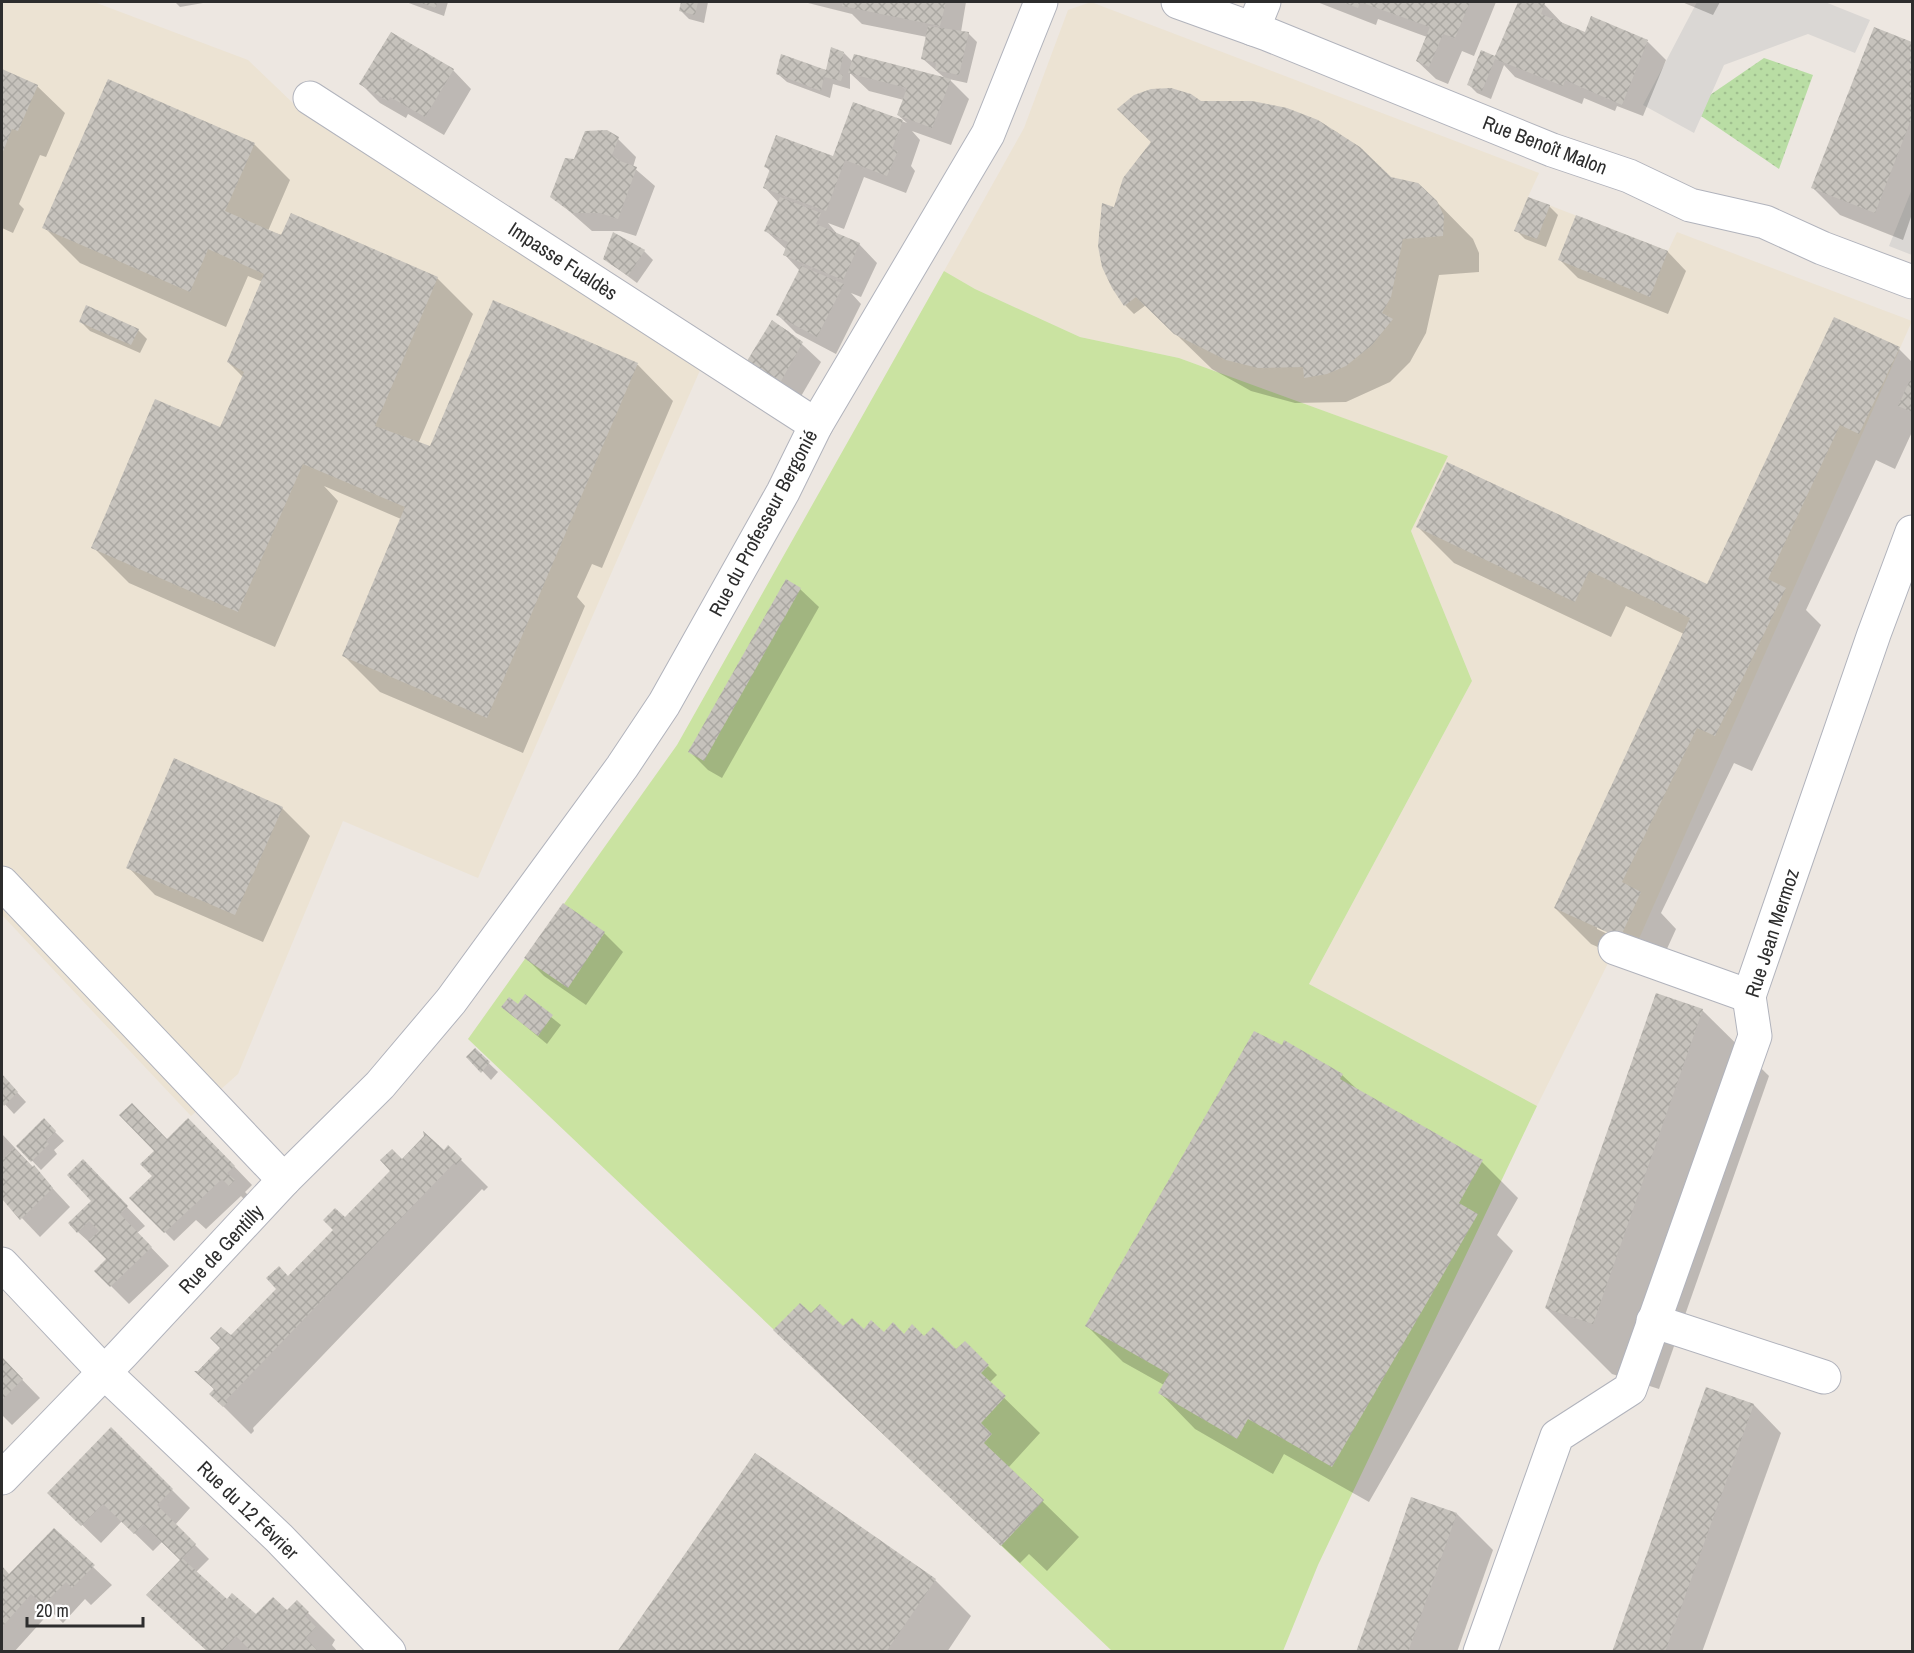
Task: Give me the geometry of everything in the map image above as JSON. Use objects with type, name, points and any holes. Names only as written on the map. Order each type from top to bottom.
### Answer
[{"type":"street","name":"Rue du Professeur Bergonié","points":[[439,1018],[546,874],[664,704],[783,492],[816,425],[988,134],[1041,2]]},
{"type":"street","name":"Rue Benoît Malon","points":[[1178,2],[1259,15],[1552,150],[1629,176],[1690,205],[1765,222],[1822,248],[1912,282]]},
{"type":"street","name":"Impasse Fualdès","points":[[310,98],[816,425]]},
{"type":"street","name":"Rue Jean Mermoz","points":[[1480,1652],[1557,1436],[1630,1389],[1755,1036],[1749,996],[1874,634],[1912,532]]},
{"type":"street","points":[[2,883],[284,1180]]},
{"type":"street","points":[[1615,948],[1749,996]]},
{"type":"street","name":"Rue de Gentilly","points":[[2,1478],[284,1180],[380,1085],[439,1018]]},
{"type":"street","name":"Rue du 12 Février","points":[[2,1264],[104,1372],[279,1538],[388,1652]]},
{"type":"street","points":[[1653,1321],[1824,1377]]},
{"type":"shaded area","points":[[2,2],[94,2],[248,60],[297,107],[701,368],[478,878],[343,821],[238,1074],[191,1116],[2,915]]},
{"type":"shaded area","points":[[1091,2],[1539,173],[1528,197],[1668,251],[1677,232],[1912,321],[1638,941],[1620,939],[1537,1106],[1309,984],[1472,681],[1411,531],[1447,456],[1179,358],[1080,337],[975,289],[944,271],[1024,128],[1068,10]]},
{"type":"shaded area","points":[[1697,2],[1825,2],[1870,20],[1855,53],[1808,34],[1724,65],[1694,133],[1643,105]]},
{"type":"shaded area","points":[[1912,189],[1912,255],[1889,246]]},
{"type":"green space","points":[[1764,58],[1813,75],[1779,169],[1701,116],[1710,95]]},
{"type":"green space","points":[[944,271],[975,289],[1080,337],[1179,358],[1448,456],[1411,531],[1472,681],[1309,984],[1537,1106],[1318,1565],[1283,1651],[1112,1651],[468,1039],[677,745]]},
{"type":"building","points":[[418,2],[437,2],[436,8]]},
{"type":"building","points":[[681,2],[698,2],[695,15],[679,11]]},
{"type":"building","points":[[843,2],[946,2],[940,26],[842,6]]},
{"type":"building","points":[[1342,2],[1360,2],[1358,8]]},
{"type":"building","points":[[1360,2],[1470,2],[1455,38],[1443,34],[1429,67],[1416,61],[1430,27]]},
{"type":"building","points":[[1518,2],[1545,3],[1541,14],[1585,32],[1591,16],[1648,40],[1622,105],[1565,80],[1563,86],[1495,59],[1482,91],[1467,85],[1481,50],[1495,56]]},
{"type":"building","points":[[928,26],[969,32],[959,75],[935,70],[936,63],[921,59]]},
{"type":"building","points":[[1874,27],[1912,42],[1912,117],[1875,213],[1811,188]]},
{"type":"building","points":[[391,32],[454,69],[425,117],[390,97],[388,101],[359,84]]},
{"type":"building","points":[[831,47],[844,52],[839,74],[843,75],[841,81],[824,77],[821,91],[776,74],[781,54],[826,70]]},
{"type":"building","points":[[854,54],[951,79],[932,128],[897,115],[907,88],[848,73]]},
{"type":"building","points":[[2,69],[38,85],[18,131],[12,129],[2,154]]},
{"type":"building","points":[[108,79],[255,143],[225,211],[281,235],[291,213],[438,277],[375,426],[430,446],[493,300],[638,363],[487,718],[342,656],[405,507],[303,464],[238,612],[91,548],[155,399],[220,427],[244,372],[227,362],[264,274],[208,249],[190,292],[42,228]]},
{"type":"building","points":[[1171,88],[1191,94],[1201,101],[1252,101],[1287,108],[1318,120],[1360,147],[1391,177],[1418,183],[1437,201],[1444,216],[1443,236],[1403,239],[1391,297],[1382,313],[1393,319],[1372,345],[1346,366],[1327,374],[1304,378],[1303,367],[1258,368],[1226,360],[1174,334],[1136,297],[1124,306],[1112,288],[1102,267],[1098,246],[1102,203],[1114,207],[1123,178],[1151,142],[1117,109],[1134,95],[1151,89]]},
{"type":"building","points":[[853,102],[903,120],[892,149],[898,151],[887,176],[845,160],[826,211],[763,188],[770,169],[764,167],[776,135],[833,156]]},
{"type":"building","points":[[607,130],[619,137],[612,155],[620,161],[637,167],[618,219],[600,213],[572,213],[550,197],[565,158],[574,159],[585,131]]},
{"type":"building","points":[[780,197],[821,213],[816,224],[860,243],[843,280],[783,255],[788,242],[764,231]]},
{"type":"building","points":[[1528,197],[1550,205],[1537,239],[1514,231]]},
{"type":"building","points":[[1576,215],[1668,251],[1650,297],[1558,260]]},
{"type":"building","points":[[613,232],[645,250],[628,276],[603,259]]},
{"type":"building","points":[[801,266],[844,284],[817,337],[776,315]]},
{"type":"building","points":[[86,305],[139,329],[131,345],[79,322]]},
{"type":"building","points":[[1834,317],[1900,347],[1859,434],[1840,425],[1768,579],[1786,588],[1715,736],[1697,728],[1622,882],[1641,892],[1620,938],[1554,908],[1690,618],[1589,571],[1575,602],[1416,527],[1447,462],[1707,584]]},
{"type":"building","points":[[772,320],[803,342],[781,381],[747,361]]},
{"type":"building","points":[[1910,380],[1912,382],[1912,412],[1898,406]]},
{"type":"building","points":[[786,579],[801,588],[704,761],[688,752]]},
{"type":"building","points":[[174,758],[283,807],[235,915],[126,868]]},
{"type":"building","points":[[563,903],[605,932],[568,988],[524,958]]},
{"type":"building","points":[[1656,993],[1703,1009],[1593,1324],[1545,1308]]},
{"type":"building","points":[[525,994],[553,1015],[538,1036],[501,1007],[509,997],[518,1004]]},
{"type":"building","points":[[1254,1031],[1282,1045],[1284,1040],[1343,1074],[1340,1079],[1483,1160],[1459,1203],[1478,1214],[1332,1467],[1248,1419],[1237,1439],[1158,1393],[1169,1374],[1085,1326]]},
{"type":"building","points":[[475,1048],[490,1062],[481,1073],[466,1057]]},
{"type":"building","points":[[2,1074],[18,1092],[4,1106],[2,1103]]},
{"type":"building","points":[[132,1103],[167,1139],[188,1118],[235,1166],[227,1173],[235,1180],[229,1186],[222,1179],[164,1233],[129,1198],[152,1176],[140,1164],[154,1151],[119,1115]]},
{"type":"building","points":[[44,1118],[56,1131],[46,1141],[49,1144],[31,1162],[16,1146]]},
{"type":"building","points":[[423,1131],[444,1150],[448,1145],[462,1159],[456,1165],[454,1163],[226,1400],[228,1402],[223,1407],[209,1394],[214,1389],[194,1371],[198,1371],[220,1348],[210,1338],[221,1327],[231,1335],[276,1289],[266,1278],[279,1266],[288,1276],[333,1230],[323,1220],[335,1208],[345,1217],[390,1171],[380,1160],[392,1149],[402,1159],[424,1136]]},
{"type":"building","points":[[14,1148],[33,1167],[34,1165],[53,1188],[20,1220],[2,1199],[2,1160]]},
{"type":"building","points":[[83,1159],[128,1206],[120,1214],[152,1247],[110,1287],[94,1271],[106,1259],[88,1241],[99,1231],[89,1221],[77,1233],[68,1223],[91,1201],[67,1175]]},
{"type":"building","points":[[800,1303],[811,1313],[820,1304],[843,1326],[852,1318],[864,1329],[871,1320],[884,1332],[893,1322],[904,1334],[912,1324],[924,1336],[933,1327],[956,1349],[965,1341],[989,1365],[981,1373],[1006,1396],[981,1423],[992,1434],[984,1443],[1044,1500],[1001,1546],[773,1330]]},
{"type":"building","points":[[2,1357],[23,1379],[2,1400]]},
{"type":"building","points":[[1706,1387],[1754,1404],[1665,1652],[1612,1652]]},
{"type":"building","points":[[111,1427],[173,1489],[157,1505],[196,1544],[182,1558],[227,1599],[232,1593],[256,1614],[273,1597],[287,1610],[297,1600],[309,1612],[305,1616],[316,1627],[306,1638],[319,1652],[252,1652],[236,1636],[221,1652],[208,1652],[146,1595],[180,1560],[143,1524],[134,1534],[103,1504],[81,1526],[47,1493]]},
{"type":"building","points":[[755,1453],[936,1579],[886,1652],[617,1652]]},
{"type":"building","points":[[1411,1497],[1457,1513],[1408,1652],[1356,1652]]},
{"type":"building","points":[[54,1528],[95,1565],[72,1588],[66,1582],[43,1605],[31,1594],[2,1627],[2,1566],[9,1574]]}]
